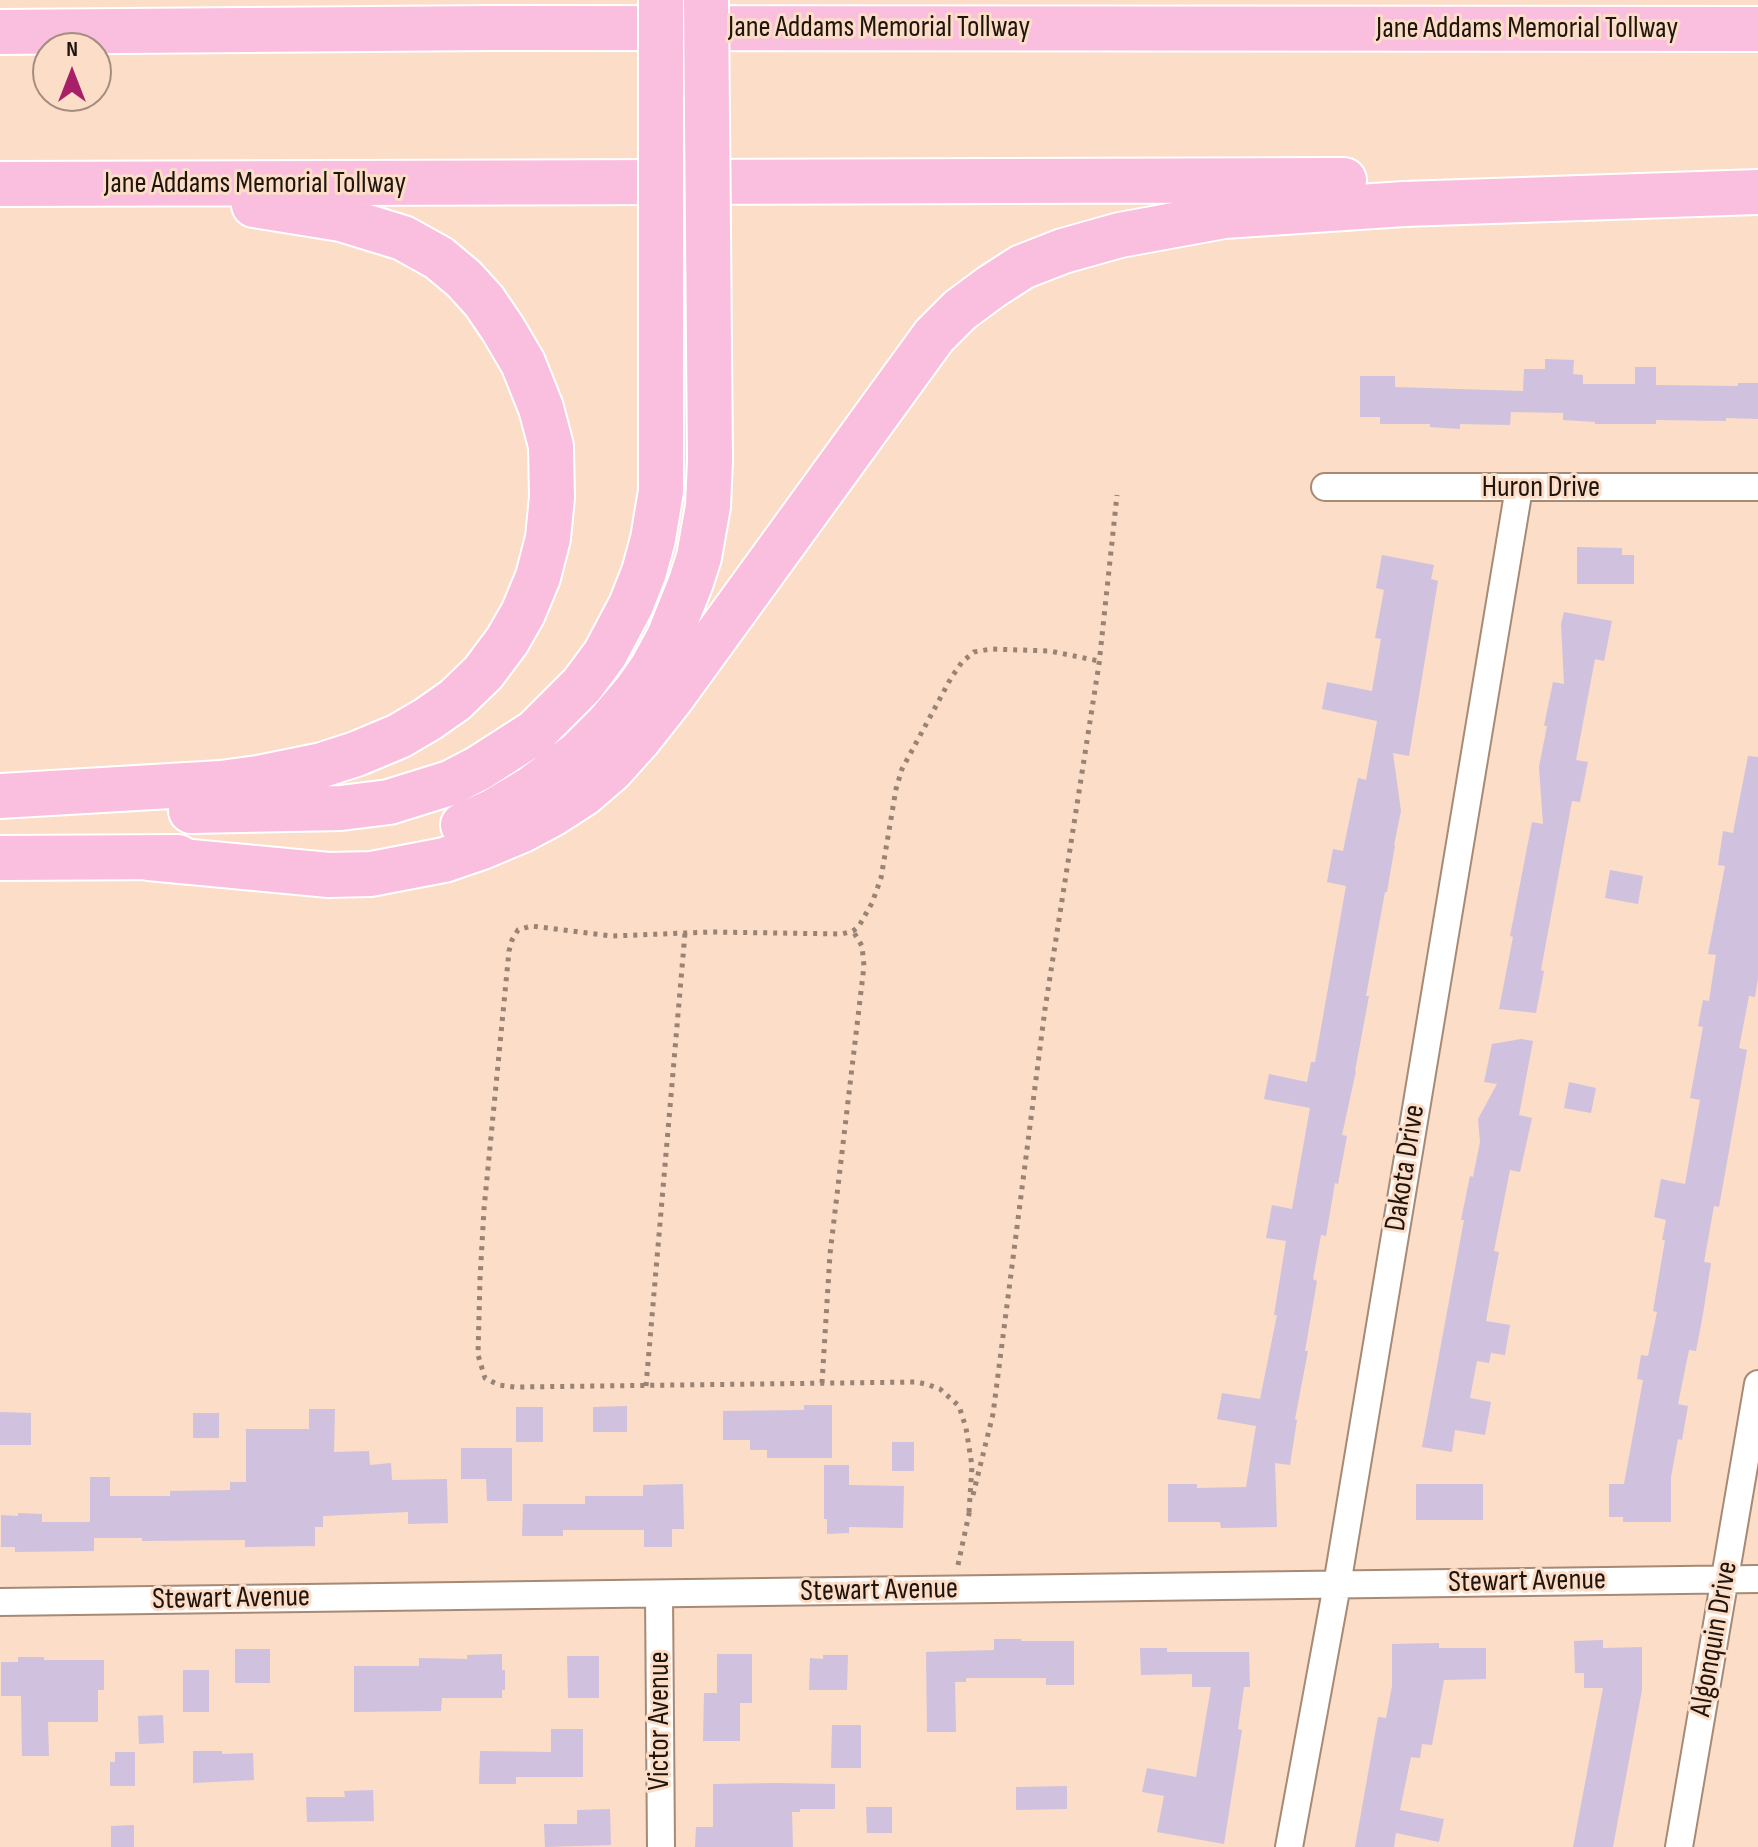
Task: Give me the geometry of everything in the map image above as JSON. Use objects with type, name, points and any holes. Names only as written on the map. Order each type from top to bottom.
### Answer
[{"type":"highway","points":[[0,809],[193,811],[341,808],[389,802],[450,783],[479,768],[543,724],[582,685],[617,634],[635,594],[653,539],[661,491],[661,0]]},
{"type":"highway","points":[[0,858],[325,853],[414,841],[457,828],[531,789],[578,754],[608,724],[652,668],[669,637],[691,582],[702,544],[708,506],[706,0]]},
{"type":"highway","points":[[493,28],[859,8],[934,0]]},
{"type":"highway","name":"Jane Addams Memorial Tollway","points":[[0,32],[493,28],[1758,29]]},
{"type":"highway","name":"Jane Addams Memorial Tollway","points":[[0,184],[1758,179]]},
{"type":"highway","points":[[0,796],[221,783],[258,778],[322,765],[399,736],[455,700],[483,673],[523,613],[538,577],[548,538],[552,497],[551,446],[541,408],[523,363],[484,301],[439,258],[403,238],[341,219],[84,184]]},
{"type":"highway","points":[[149,858],[329,875],[383,872],[444,860],[482,847],[520,831],[583,794],[611,770],[672,697],[934,336],[960,310],[1022,267],[1063,251],[1120,235],[1224,216],[1404,204],[1758,192]]},
{"type":"street","name":"Huron Drive","points":[[1325,487],[1758,487]]},
{"type":"street","name":"Dakota Drive","points":[[1289,1847],[1337,1585],[1519,488]]},
{"type":"street","name":"Algonquin Drive","points":[[1679,1847],[1758,1384]]},
{"type":"street","name":"Stewart Avenue","points":[[0,1602],[1758,1579]]},
{"type":"street","name":"Victor Avenue","points":[[659,1594],[661,1847]]},
{"type":"path","points":[[953,1590],[993,1414],[1045,1009],[1099,661],[1117,495]]},
{"type":"path","points":[[969,1512],[971,1450],[959,1406],[940,1389],[917,1382],[507,1387],[485,1378],[478,1355],[484,1209],[509,951],[518,930],[531,926],[612,936],[842,934],[853,931],[872,903],[881,878],[902,769],[962,662],[974,652],[991,649],[1050,651],[1099,661]]},
{"type":"path","points":[[822,1383],[830,1254],[864,966],[862,946],[853,931]]},
{"type":"path","points":[[646,1386],[685,933]]},
{"type":"building","points":[[1545,359],[1574,360],[1573,374],[1583,375],[1583,384],[1635,384],[1635,367],[1656,367],[1656,385],[1738,386],[1738,383],[1758,383],[1758,419],[1595,424],[1563,420],[1563,413],[1511,412],[1510,425],[1460,424],[1460,429],[1430,427],[1430,424],[1380,424],[1380,417],[1360,417],[1360,376],[1395,376],[1395,387],[1523,391],[1524,369],[1545,369]]},
{"type":"building","points":[[1577,547],[1622,548],[1622,555],[1634,555],[1634,584],[1577,584]]},
{"type":"building","points":[[1382,555],[1434,565],[1431,579],[1438,581],[1409,756],[1393,753],[1401,811],[1342,1135],[1347,1136],[1338,1184],[1335,1183],[1326,1236],[1321,1235],[1313,1279],[1317,1281],[1290,1465],[1275,1463],[1277,1527],[1221,1528],[1220,1522],[1168,1522],[1168,1484],[1197,1484],[1197,1488],[1246,1487],[1256,1426],[1217,1419],[1222,1393],[1260,1399],[1277,1315],[1274,1315],[1286,1241],[1266,1238],[1272,1205],[1292,1209],[1310,1108],[1264,1099],[1269,1074],[1307,1082],[1311,1062],[1315,1062],[1346,886],[1327,882],[1333,849],[1343,851],[1358,778],[1366,780],[1377,721],[1322,709],[1327,682],[1372,691],[1381,639],[1375,638],[1384,590],[1376,588]]},
{"type":"building","points":[[1564,612],[1612,621],[1604,661],[1595,659],[1576,760],[1588,762],[1580,802],[1572,801],[1536,1013],[1499,1009],[1532,822],[1543,824],[1539,767],[1553,682],[1564,684],[1561,624]]},
{"type":"building","points":[[1748,756],[1758,757],[1758,978],[1755,997],[1749,996],[1739,1048],[1747,1050],[1719,1207],[1714,1206],[1704,1262],[1711,1263],[1703,1314],[1696,1351],[1689,1350],[1678,1404],[1688,1406],[1671,1477],[1671,1522],[1623,1522],[1623,1517],[1609,1517],[1609,1484],[1624,1484],[1643,1380],[1637,1379],[1641,1355],[1648,1356],[1657,1312],[1653,1311],[1666,1220],[1654,1217],[1661,1179],[1685,1184],[1700,1100],[1690,1098],[1703,1027],[1698,1026],[1703,1000],[1709,1001],[1716,955],[1708,954],[1725,866],[1718,865],[1723,831],[1733,833]]},
{"type":"building","points":[[1610,870],[1643,876],[1638,904],[1605,898]]},
{"type":"building","points":[[1521,1039],[1533,1041],[1519,1115],[1532,1118],[1520,1172],[1510,1170],[1494,1251],[1499,1252],[1486,1321],[1510,1325],[1505,1355],[1491,1353],[1489,1363],[1477,1361],[1470,1398],[1491,1402],[1485,1435],[1455,1430],[1452,1452],[1422,1447],[1464,1220],[1461,1220],[1480,1142],[1478,1119],[1497,1084],[1484,1082],[1492,1044]]},
{"type":"building","points":[[1569,1082],[1596,1088],[1591,1113],[1564,1108]]},
{"type":"building","points":[[804,1405],[832,1405],[832,1458],[767,1458],[767,1450],[750,1450],[750,1440],[723,1440],[723,1411],[804,1410]]},
{"type":"building","points":[[627,1406],[627,1432],[593,1432],[593,1407]]},
{"type":"building","points":[[516,1407],[543,1407],[543,1442],[516,1442]]},
{"type":"building","points":[[309,1409],[335,1409],[334,1452],[369,1451],[370,1465],[391,1463],[392,1480],[447,1479],[448,1523],[408,1524],[408,1512],[323,1516],[323,1527],[315,1527],[315,1546],[245,1547],[245,1540],[94,1538],[94,1551],[15,1552],[15,1547],[1,1547],[1,1515],[42,1514],[42,1522],[90,1522],[90,1477],[110,1477],[110,1496],[170,1496],[170,1491],[230,1490],[230,1482],[246,1482],[246,1429],[309,1429]]},
{"type":"building","points":[[0,1412],[31,1413],[31,1445],[0,1445]]},
{"type":"building","points":[[193,1413],[219,1413],[219,1438],[193,1438]]},
{"type":"building","points":[[892,1442],[914,1442],[914,1471],[892,1471]]},
{"type":"building","points":[[461,1448],[512,1448],[512,1501],[487,1501],[486,1479],[461,1479]]},
{"type":"building","points":[[824,1465],[849,1465],[849,1485],[904,1486],[903,1528],[849,1527],[849,1533],[827,1534]]},
{"type":"building","points":[[683,1484],[684,1529],[672,1529],[672,1547],[644,1547],[644,1530],[563,1530],[563,1536],[522,1536],[523,1504],[585,1504],[585,1496],[643,1496],[643,1485]]},
{"type":"building","points":[[1416,1484],[1483,1484],[1483,1520],[1416,1520]]},
{"type":"building","points":[[994,1639],[1074,1641],[1074,1685],[1046,1685],[1046,1678],[966,1678],[966,1682],[955,1682],[956,1732],[927,1732],[926,1652],[994,1650]]},
{"type":"building","points":[[1603,1640],[1603,1648],[1642,1647],[1642,1690],[1613,1847],[1573,1847],[1603,1688],[1584,1688],[1584,1673],[1575,1673],[1574,1641]]},
{"type":"building","points":[[1439,1643],[1439,1648],[1486,1648],[1486,1679],[1444,1680],[1432,1745],[1422,1744],[1420,1758],[1411,1757],[1400,1810],[1444,1819],[1439,1842],[1396,1833],[1394,1847],[1355,1847],[1378,1717],[1386,1718],[1392,1686],[1392,1644]]},
{"type":"building","points":[[1140,1648],[1167,1648],[1167,1652],[1249,1652],[1250,1687],[1244,1687],[1238,1729],[1242,1730],[1224,1844],[1157,1832],[1164,1796],[1142,1792],[1147,1768],[1196,1777],[1211,1687],[1192,1687],[1192,1674],[1141,1675]]},
{"type":"building","points":[[235,1649],[270,1649],[270,1683],[235,1683]]},
{"type":"building","points":[[502,1654],[505,1690],[502,1690],[502,1698],[442,1698],[441,1711],[354,1712],[354,1666],[419,1666],[419,1658],[467,1659],[467,1655]]},
{"type":"building","points":[[717,1654],[752,1654],[752,1703],[740,1703],[740,1741],[703,1741],[704,1693],[717,1693]]},
{"type":"building","points":[[823,1655],[848,1655],[847,1690],[809,1690],[810,1658],[823,1659]]},
{"type":"building","points":[[567,1656],[599,1656],[599,1698],[568,1698]]},
{"type":"building","points":[[18,1657],[104,1660],[104,1690],[98,1690],[98,1722],[48,1722],[49,1756],[22,1756],[21,1696],[1,1696],[1,1662],[18,1662]]},
{"type":"building","points":[[183,1670],[209,1670],[209,1712],[183,1712]]},
{"type":"building","points":[[163,1715],[164,1743],[139,1744],[138,1716]]},
{"type":"building","points":[[832,1725],[861,1725],[861,1768],[831,1768]]},
{"type":"building","points":[[551,1729],[583,1729],[583,1777],[516,1777],[516,1784],[479,1784],[480,1751],[551,1752]]},
{"type":"building","points":[[193,1751],[253,1753],[254,1780],[193,1783]]},
{"type":"building","points":[[115,1752],[135,1752],[135,1786],[110,1786],[110,1762],[115,1762]]},
{"type":"building","points":[[713,1784],[835,1784],[835,1809],[800,1809],[800,1812],[792,1812],[793,1847],[695,1847],[696,1827],[713,1827]]},
{"type":"building","points":[[1067,1786],[1067,1809],[1016,1810],[1016,1787]]},
{"type":"building","points":[[373,1790],[374,1821],[307,1822],[306,1797],[345,1797],[344,1791]]},
{"type":"building","points":[[866,1807],[892,1807],[892,1833],[867,1833]]},
{"type":"building","points":[[610,1809],[611,1845],[545,1847],[544,1824],[577,1824],[577,1810]]},
{"type":"building","points":[[134,1825],[134,1847],[111,1847],[111,1826]]}]
